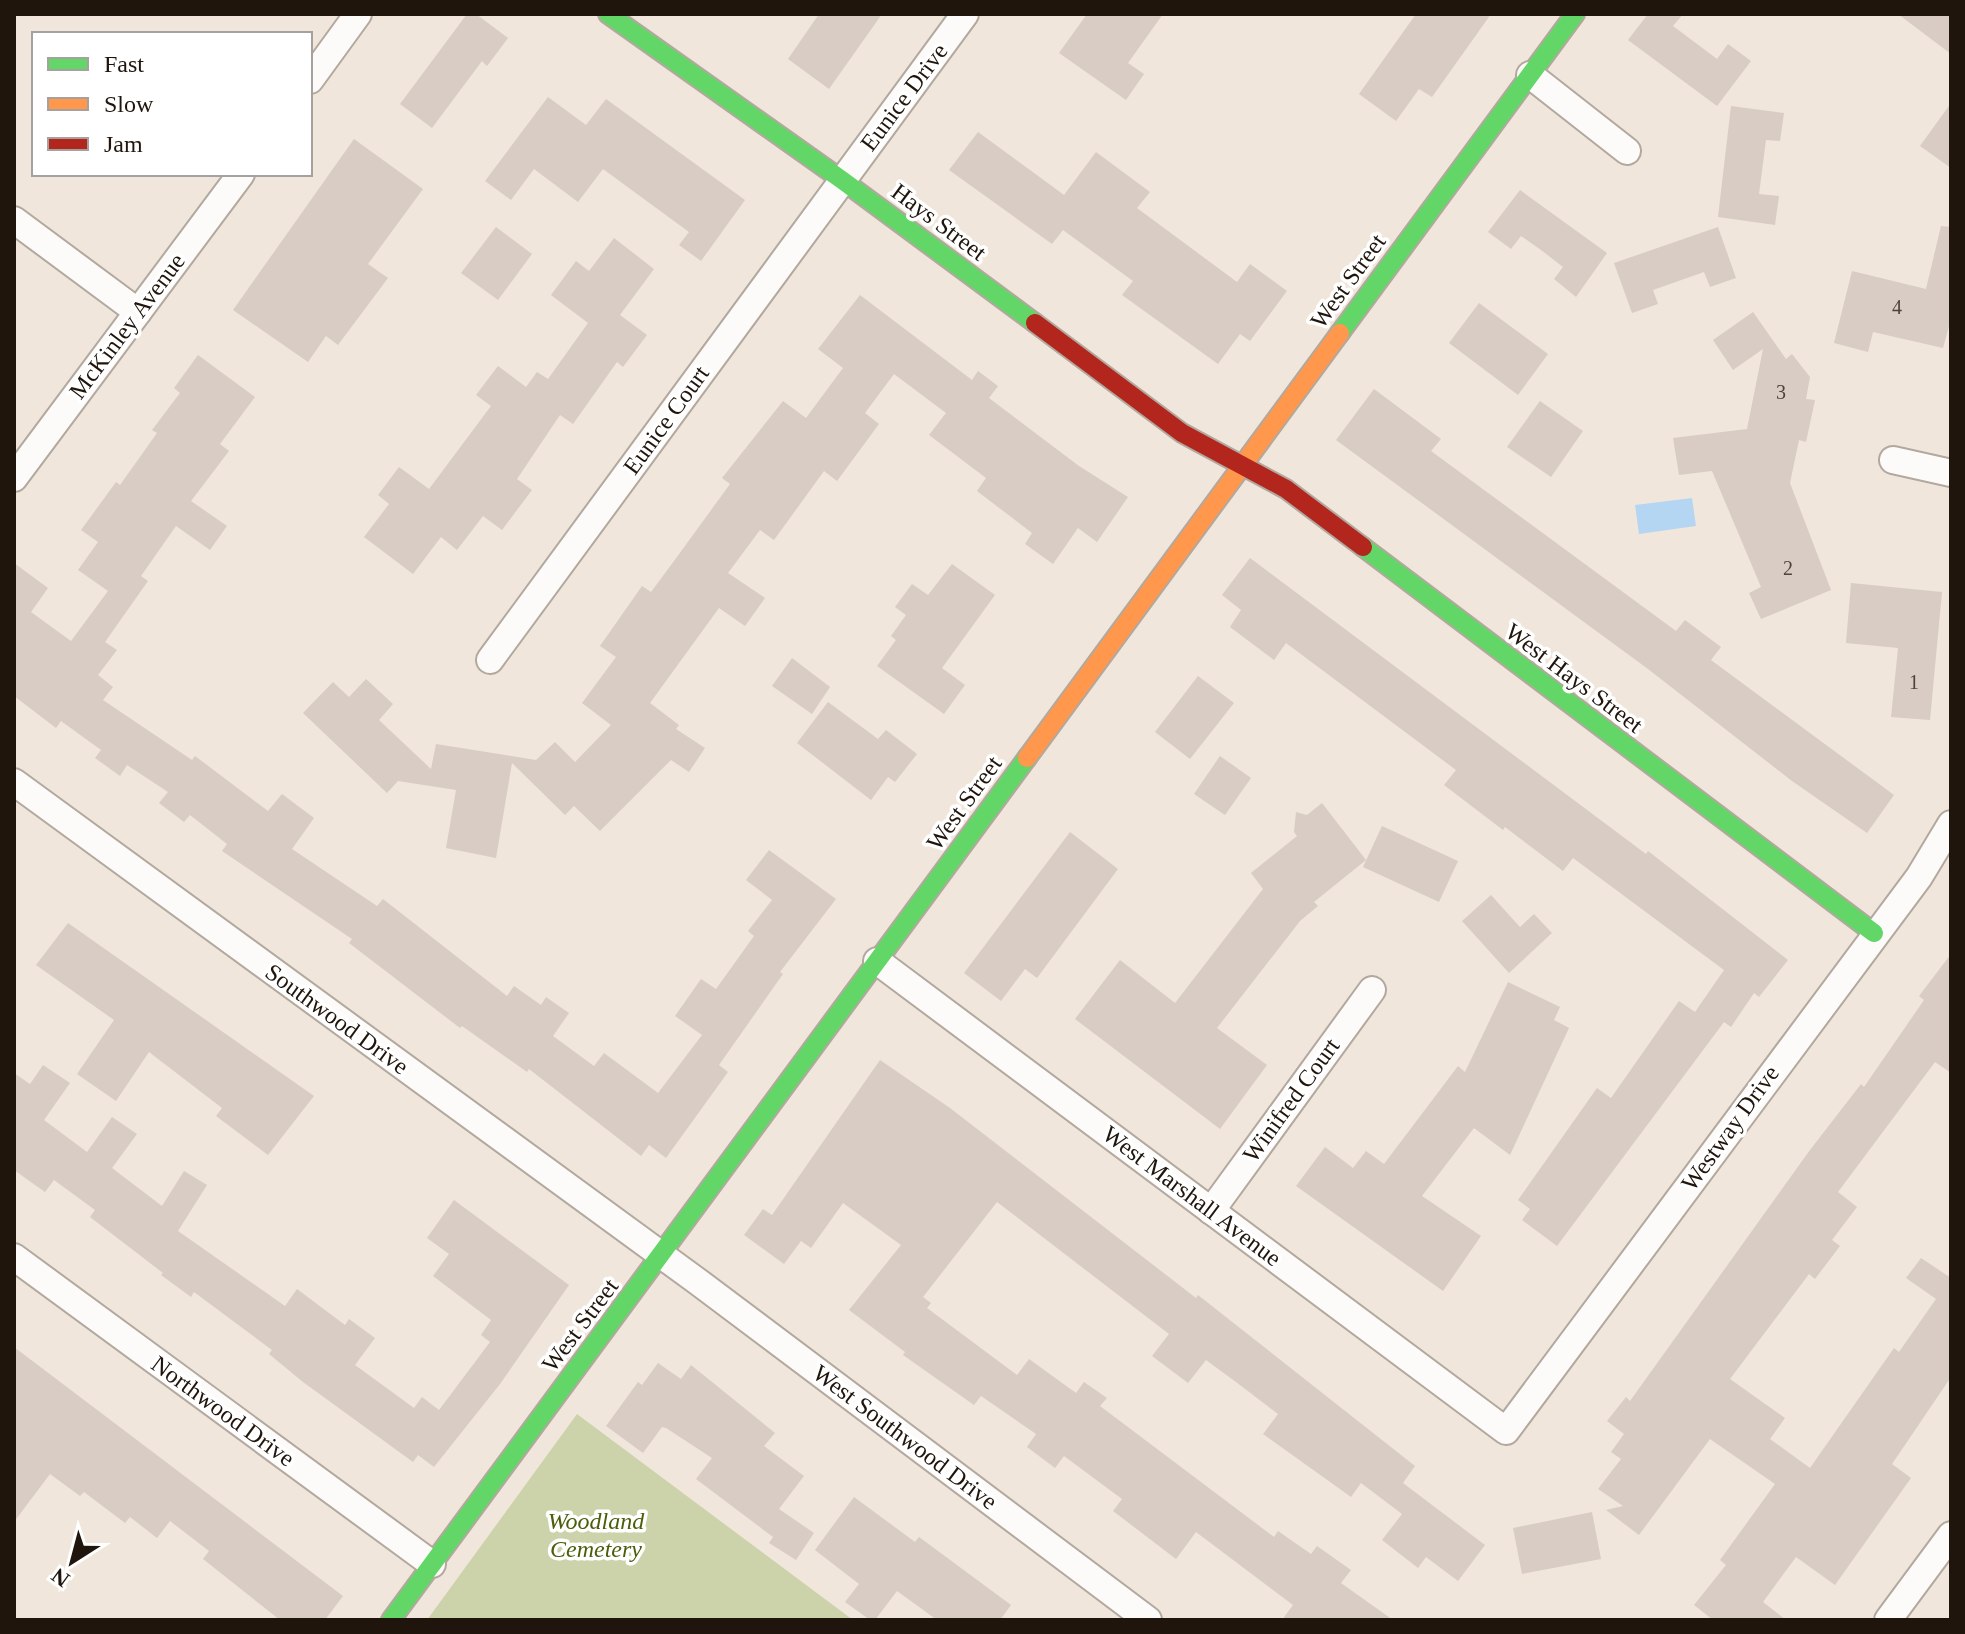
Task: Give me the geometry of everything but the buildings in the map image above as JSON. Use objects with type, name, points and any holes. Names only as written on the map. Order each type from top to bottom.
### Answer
[{"type":"main road","name":"Hays Street","points":[[608,14],[842,180],[1182,433],[1242,466]]},
{"type":"main road","name":"West Street","points":[[391,1620],[1575,14]]},
{"type":"main road","name":"West Hays Street","points":[[1242,466],[1286,489],[1874,933]]},
{"type":"street","points":[[312,77],[358,14]]},
{"type":"street","name":"Eunice Drive","points":[[842,180],[965,14]]},
{"type":"street","points":[[1530,75],[1627,151]]},
{"type":"street","name":"McKinley Avenue","points":[[14,478],[240,176]]},
{"type":"street","name":"Eunice Court","points":[[490,660],[842,180]]},
{"type":"street","points":[[14,220],[138,312]]},
{"type":"street","points":[[1893,460],[1951,473]]},
{"type":"street","name":"Southwood Drive","points":[[14,782],[661,1255]]},
{"type":"street","name":"Westway Drive","points":[[1506,1431],[1874,933],[1919,877],[1951,824]]},
{"type":"street","name":"West Marshall Avenue","points":[[877,961],[1506,1431]]},
{"type":"street","name":"Winifred Court","points":[[1211,1211],[1372,990]]},
{"type":"street","name":"West Southwood Drive","points":[[661,1255],[1148,1620]]},
{"type":"street","name":"Northwood Drive","points":[[14,1257],[432,1564]]},
{"type":"street","points":[[1888,1620],[1951,1535]]},
{"type":"green space","name":"Woodland Cemetery","points":[[577,1414],[853,1620],[427,1620]]},
{"type":"water","points":[[1692,498],[1696,526],[1639,534],[1635,505]]},
{"type":"traffic: fast","points":[[608,14],[842,180],[1035,323]]},
{"type":"traffic: fast","points":[[1340,333],[1575,14]]},
{"type":"traffic: fast","points":[[1363,547],[1874,933]]},
{"type":"traffic: fast","points":[[391,1620],[1027,758]]},
{"type":"traffic: slow","points":[[1027,758],[1340,333]]},
{"type":"traffic: jam","points":[[1035,323],[1182,433],[1286,489],[1363,547]]}]
